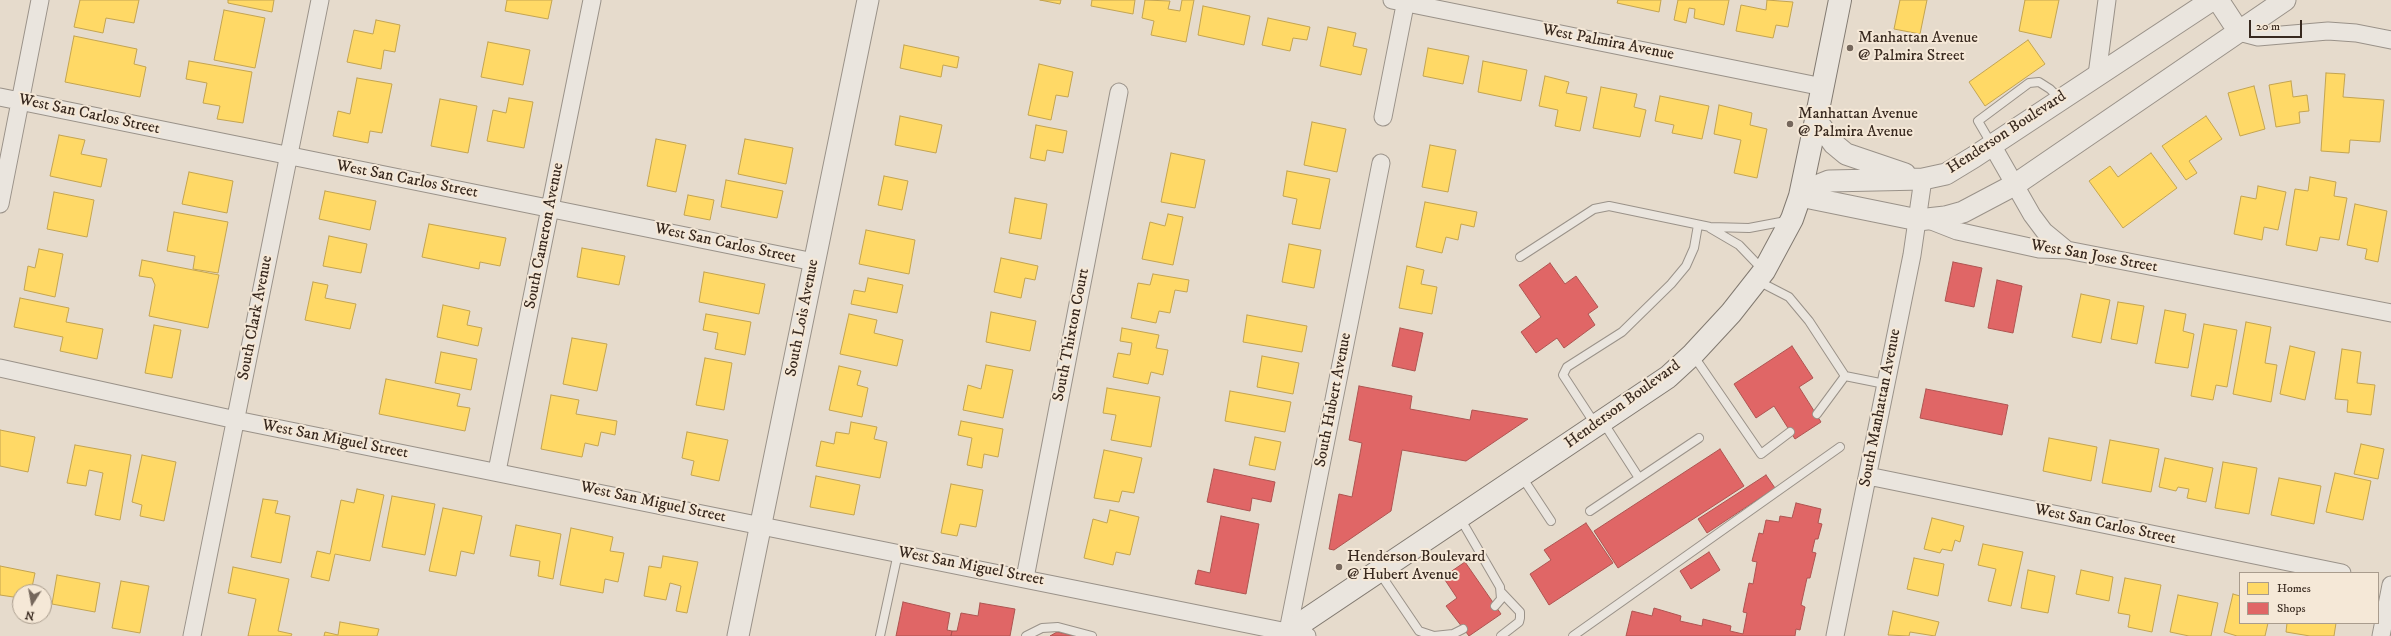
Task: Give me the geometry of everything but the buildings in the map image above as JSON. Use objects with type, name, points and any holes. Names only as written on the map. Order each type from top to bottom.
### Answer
[{"type":"main road","points":[[1800,196],[1840,0]]},
{"type":"main road","name":"Henderson Boulevard","points":[[1291,635],[1378,571],[1600,424],[1668,377],[1693,354],[1731,313],[1760,276],[1792,219],[1800,196]]},
{"type":"street","points":[[0,204],[40,0]]},
{"type":"street","name":"South Clark Avenue","points":[[192,636],[320,0]]},
{"type":"street","name":"South Cameron Avenue","points":[[497,471],[592,0]]},
{"type":"street","name":"South Lois Avenue","points":[[738,636],[868,0]]},
{"type":"street","points":[[2097,75],[2107,0]]},
{"type":"street","name":"Henderson Boulevard","points":[[1800,196],[1814,187],[1829,181],[1923,180],[1946,174],[2212,0]]},
{"type":"street","points":[[2218,0],[2238,32],[2258,37],[2328,31],[2356,33],[2391,40]]},
{"type":"street","points":[[1924,220],[1963,212],[2016,184],[2285,0]]},
{"type":"street","points":[[1384,117],[1401,1]]},
{"type":"street","name":"West Palmira Avenue","points":[[1401,1],[1823,87]]},
{"type":"street","name":"South Thixton Court","points":[[1026,578],[1120,92]]},
{"type":"street","name":"West San Carlos Street","points":[[0,97],[814,262]]},
{"type":"street","points":[[1816,120],[1834,144],[1846,154],[1923,180]]},
{"type":"street","points":[[1992,145],[2016,184],[2032,215],[2044,231],[2067,250]]},
{"type":"street","name":"South Hubert Avenue","points":[[1291,635],[1381,163]]},
{"type":"street","name":"South Manhattan Avenue","points":[[1835,636],[1868,476],[1885,384],[1924,220],[1923,180]]},
{"type":"street","name":"West San Jose Street","points":[[1800,196],[1924,220],[1957,231],[2039,249],[2067,250],[2391,313]]},
{"type":"street","name":"West San Miguel Street","points":[[0,368],[236,420],[1026,578],[1291,635]]},
{"type":"street","name":"West San Carlos Street","points":[[1868,476],[2337,572]]},
{"type":"street","points":[[2379,580],[2391,584],[2381,636]]},
{"type":"lane","points":[[1992,145],[1978,122],[2029,83],[2040,82],[2060,99]]},
{"type":"lane","points":[[1520,256],[1594,209],[1609,206],[1710,227],[1749,228],[1792,219]]},
{"type":"lane","points":[[1638,478],[1563,374],[1568,367],[1622,332],[1672,284],[1686,266],[1694,248],[1698,225]]},
{"type":"lane","points":[[1710,227],[1739,245],[1760,276],[1789,297],[1809,321],[1845,376],[1885,384]]},
{"type":"lane","points":[[1693,354],[1761,454],[1790,432]]},
{"type":"lane","points":[[1817,414],[1845,376]]},
{"type":"lane","points":[[1590,511],[1699,438]]},
{"type":"lane","points":[[1573,636],[1840,446]]},
{"type":"lane","points":[[1522,476],[1551,521]]},
{"type":"lane","points":[[1460,517],[1502,593],[1520,612],[1519,622],[1501,636]]},
{"type":"lane","points":[[880,636],[898,553]]},
{"type":"lane","points":[[1378,571],[1419,631],[1434,636],[1453,634],[1463,630]]},
{"type":"lane","points":[[1495,606],[1501,599],[1502,593]]},
{"type":"lane","points":[[1026,636],[1042,628],[1058,627],[1092,636]]},
{"type":"place","name":"Manhattan Avenue @ Palmira Street","points":[[1850,48]]},
{"type":"place","name":"Manhattan Avenue @ Palmira Avenue","points":[[1790,124]]},
{"type":"place","name":"Henderson Boulevard @ Hubert Avenue","points":[[1339,567]]}]
